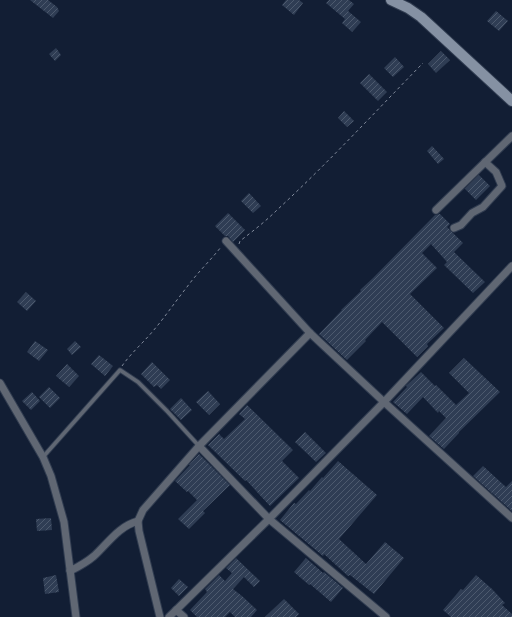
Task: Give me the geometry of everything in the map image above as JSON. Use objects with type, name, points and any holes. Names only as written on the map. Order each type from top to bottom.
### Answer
[{"type":"street","points":[[391,0],[408,8],[421,17],[512,101]]},
{"type":"street","points":[[436,210],[512,136]]},
{"type":"street","points":[[454,228],[460,225],[472,213],[483,207],[502,186],[496,172],[485,162]]},
{"type":"street","points":[[226,241],[310,333],[512,518]]},
{"type":"street","points":[[169,617],[269,519],[384,402],[512,266]]},
{"type":"street","points":[[160,617],[139,531],[138,521],[143,510],[199,446],[310,333]]},
{"type":"street","points":[[0,383],[43,457],[51,476],[64,522],[76,617]]},
{"type":"street","points":[[199,446],[269,519],[386,617]]},
{"type":"street","points":[[70,571],[93,556],[115,533],[131,523],[138,521]]},
{"type":"street","points":[[176,610],[184,617]]},
{"type":"lane","points":[[43,457],[120,370],[138,382],[199,446]]},
{"type":"path","points":[[238,254],[237,248],[240,241],[277,210],[423,63]]},
{"type":"path","points":[[120,370],[226,241]]},
{"type":"building","points":[[30,0],[48,0],[57,7],[59,11],[53,18]]},
{"type":"building","points":[[286,0],[299,0],[303,3],[294,15],[282,5]]},
{"type":"building","points":[[329,0],[349,0],[354,4],[348,11],[361,22],[352,32],[342,23],[345,19],[326,3]]},
{"type":"building","points":[[496,11],[508,21],[499,31],[487,21]]},
{"type":"building","points":[[56,48],[61,55],[55,61],[49,54]]},
{"type":"building","points":[[441,51],[450,60],[436,73],[428,64]]},
{"type":"building","points":[[395,57],[404,67],[393,77],[384,68]]},
{"type":"building","points":[[369,74],[387,92],[378,101],[360,83]]},
{"type":"building","points":[[344,111],[354,121],[347,127],[338,118]]},
{"type":"building","points":[[432,146],[444,159],[438,164],[427,151]]},
{"type":"building","points":[[479,175],[490,186],[476,200],[465,189]]},
{"type":"building","points":[[249,193],[261,206],[253,213],[241,201]]},
{"type":"building","points":[[228,213],[245,230],[233,242],[215,226]]},
{"type":"building","points":[[440,214],[450,224],[447,227],[463,243],[454,252],[485,282],[473,293],[444,265],[447,262],[431,244],[422,253],[437,268],[410,294],[444,328],[427,344],[428,346],[417,357],[382,322],[347,360],[319,334],[361,291],[360,290],[435,215]]},
{"type":"building","points":[[26,292],[36,301],[27,311],[17,302]]},
{"type":"building","points":[[35,341],[48,350],[39,361],[27,352]]},
{"type":"building","points":[[75,341],[81,347],[72,355],[67,349]]},
{"type":"building","points":[[99,355],[113,366],[105,376],[91,364]]},
{"type":"building","points":[[464,358],[500,392],[459,432],[444,449],[429,436],[446,418],[439,411],[438,413],[423,397],[407,414],[393,402],[407,387],[406,386],[421,372],[456,405],[469,393],[449,373]]},
{"type":"building","points":[[152,362],[170,380],[161,389],[157,385],[154,387],[141,374]]},
{"type":"building","points":[[67,364],[79,376],[69,387],[56,376]]},
{"type":"building","points":[[49,387],[60,398],[50,408],[39,397]]},
{"type":"building","points":[[208,391],[220,404],[209,415],[196,402]]},
{"type":"building","points":[[32,392],[40,401],[31,410],[22,401]]},
{"type":"building","points":[[181,398],[192,410],[181,420],[170,409]]},
{"type":"building","points":[[247,405],[293,450],[282,461],[299,478],[270,506],[246,480],[245,481],[208,445],[219,434],[224,439],[245,419],[239,414]]},
{"type":"building","points":[[305,432],[326,453],[316,462],[295,442]]},
{"type":"building","points":[[199,454],[230,485],[203,511],[205,513],[189,529],[178,519],[197,500],[175,481]]},
{"type":"building","points":[[338,461],[377,495],[339,539],[366,564],[385,542],[404,558],[374,594],[350,575],[348,576],[324,554],[323,556],[280,520],[294,503],[296,504],[309,490],[310,491]]},
{"type":"building","points":[[483,466],[506,487],[512,481],[512,511],[473,476]]},
{"type":"building","points":[[51,518],[52,530],[37,531],[36,519]]},
{"type":"building","points":[[236,558],[260,581],[254,587],[244,577],[233,589],[257,610],[251,617],[235,617],[230,612],[225,617],[197,617],[190,610],[207,592],[205,589],[219,575],[225,581],[232,573],[226,568]]},
{"type":"building","points":[[306,558],[343,588],[331,602],[294,572]]},
{"type":"building","points":[[56,575],[59,592],[45,594],[43,578]]},
{"type":"building","points":[[476,575],[505,603],[502,605],[512,614],[512,617],[451,617],[443,610],[461,589],[463,590]]},
{"type":"building","points":[[179,579],[188,587],[179,596],[171,588]]},
{"type":"building","points":[[284,599],[299,614],[296,617],[265,617]]}]
